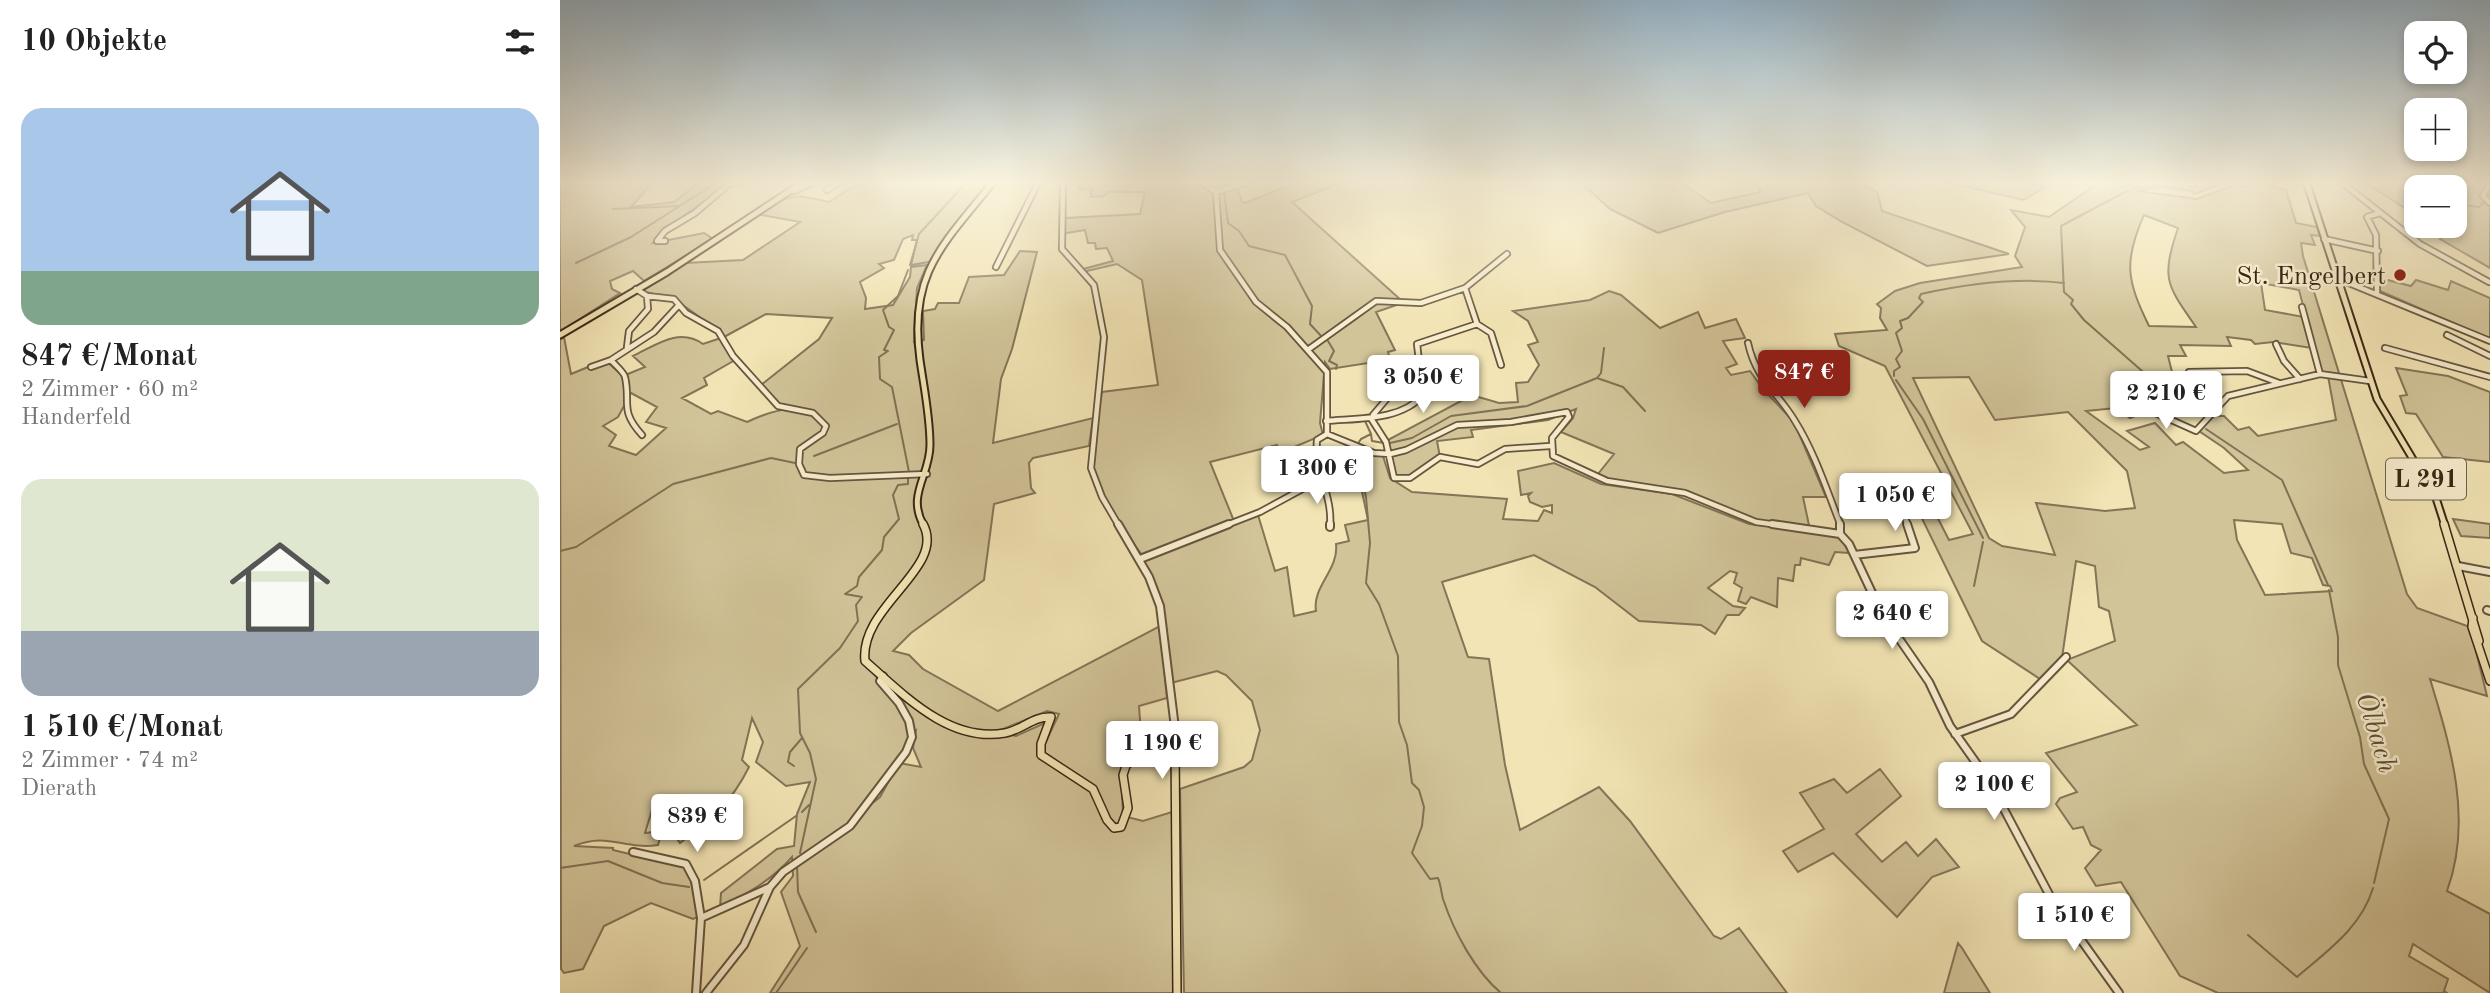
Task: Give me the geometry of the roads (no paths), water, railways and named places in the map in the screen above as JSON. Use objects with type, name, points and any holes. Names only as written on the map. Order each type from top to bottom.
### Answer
[{"type":"main road","points":[[560,335],[731,227]]},
{"type":"main road","points":[[959,227],[928,269],[919,295],[919,365],[925,383],[929,417],[927,474],[915,506],[929,533],[929,550],[880,616],[863,650],[865,661],[922,711],[977,732],[1006,733],[1040,718],[1051,717],[1051,723],[1040,746],[1041,755],[1090,787],[1100,799],[1108,824],[1114,828],[1121,827],[1126,819],[1126,764],[1142,752],[1173,746],[1177,761],[1177,993]]},
{"type":"main road","name":"L 291","points":[[2320,227],[2370,381],[2385,414],[2433,492],[2458,566],[2473,618],[2472,627],[2479,641],[2490,681]]},
{"type":"street","points":[[665,241],[657,241],[671,227]]},
{"type":"street","points":[[996,267],[1016,227]]},
{"type":"street","points":[[1062,227],[1062,249],[1094,285],[1104,344],[1091,449],[1092,474],[1156,592],[1176,736],[1173,746]]},
{"type":"street","points":[[1217,227],[1220,250],[1256,302],[1309,349],[1327,372],[1327,434],[1334,440],[1358,445],[1374,453],[1390,454],[1406,450],[1451,427],[1511,422],[1568,413],[1569,417],[1554,431],[1550,446],[1557,460],[1602,479],[1685,494],[1756,522],[1840,534]]},
{"type":"street","points":[[2372,227],[2378,251],[2377,292]]},
{"type":"street","points":[[2400,227],[2439,256],[2489,282]]},
{"type":"street","points":[[2324,239],[2378,251]]},
{"type":"street","points":[[1309,349],[1376,301],[1388,299],[1416,304],[1465,288],[1507,254]]},
{"type":"street","points":[[2339,279],[2377,292],[2490,341]]},
{"type":"street","points":[[1465,288],[1477,324],[1491,333],[1501,365]]},
{"type":"street","points":[[636,289],[648,296],[674,299],[678,306],[718,331],[733,356],[778,406],[813,413],[826,426],[823,433],[800,449],[799,464],[804,475],[830,478],[927,474]]},
{"type":"street","points":[[627,346],[630,329],[648,309],[648,296]]},
{"type":"street","points":[[591,367],[611,360],[627,346],[654,332],[678,306]]},
{"type":"street","points":[[2302,307],[2320,374]]},
{"type":"street","points":[[1326,421],[1399,412],[1419,402],[1423,395],[1417,344],[1477,324]]},
{"type":"street","points":[[2447,335],[2490,356]]},
{"type":"street","points":[[1748,343],[1751,364],[1758,378],[1797,423],[1842,526],[1840,534],[1854,555],[1874,601],[1929,682],[1955,734],[1989,781],[2050,898],[2119,993]]},
{"type":"street","points":[[2276,344],[2284,361],[2300,379]]},
{"type":"street","points":[[2385,348],[2490,377]]},
{"type":"street","points":[[611,360],[625,376],[623,396],[628,421],[642,435]]},
{"type":"street","points":[[2189,372],[2232,369],[2269,377],[2279,383]]},
{"type":"street","points":[[1419,372],[1401,382],[1373,415],[1372,420],[1382,434],[1390,454],[1392,475],[1406,479],[1440,457],[1478,464],[1505,449],[1550,446]]},
{"type":"street","points":[[2147,409],[2196,431],[2228,396],[2320,374],[2370,381]]},
{"type":"street","points":[[1327,434],[1316,442],[1319,480],[1331,506],[1329,527]]},
{"type":"street","points":[[1140,559],[1261,512],[1319,480]]},
{"type":"street","points":[[1854,555],[1915,548],[1903,512]]},
{"type":"street","points":[[2458,566],[2490,572]]},
{"type":"street","points":[[1955,734],[2011,714],[2066,657]]},
{"type":"street","points":[[701,918],[770,887],[793,865],[850,827],[877,795],[911,744],[909,721],[899,703],[880,681],[883,676]]},
{"type":"street","points":[[633,852],[681,858],[693,875],[701,918],[696,993]]},
{"type":"street","points":[[706,993],[744,945],[770,887]]},
{"type":"waterway","points":[[576,263],[646,227]]},
{"type":"waterway","points":[[910,265],[919,234],[925,227]]},
{"type":"waterway","points":[[1234,227],[1249,246],[1285,255],[1312,306],[1310,324],[1323,338]]},
{"type":"waterway","name":"Ölbach","points":[[2061,227],[2064,283]]},
{"type":"waterway","points":[[908,270],[898,296],[883,310],[889,327],[894,330],[884,350],[888,351],[879,357],[880,379],[892,387],[909,472]]},
{"type":"waterway","points":[[1894,376],[1894,371],[1900,367],[1896,359],[1902,351],[1896,333],[1902,328],[1900,321],[1908,318],[1923,302],[1919,298],[1921,294],[1992,282],[2064,283]]},
{"type":"waterway","name":"Ölbach","points":[[2064,283],[2064,292],[2073,300],[2071,304],[2084,320],[2150,378]]},
{"type":"waterway","points":[[1328,341],[1334,351],[1329,361],[1337,365],[1336,369]]},
{"type":"waterway","points":[[1597,378],[1601,373],[1604,348]]},
{"type":"waterway","points":[[1390,443],[1412,438],[1451,416],[1527,406],[1597,378]]},
{"type":"waterway","points":[[1597,378],[1623,387],[1645,411]]},
{"type":"waterway","points":[[1896,380],[1923,419],[1983,538]]},
{"type":"waterway","name":"Ölbach","points":[[2152,381],[2173,408],[2184,415]]},
{"type":"waterway","points":[[1365,421],[1371,434]]},
{"type":"waterway","points":[[814,456],[897,424]]},
{"type":"waterway","name":"Ölbach","points":[[2206,429],[2282,480],[2328,585]]},
{"type":"waterway","points":[[1371,434],[1372,441],[1384,443]]},
{"type":"waterway","points":[[1371,434],[1361,439],[1355,448],[1366,497],[1370,543],[1366,583],[1379,604],[1398,656],[1399,722],[1407,745],[1412,783],[1419,790],[1424,807],[1422,826],[1412,853],[1430,879],[1438,878],[1443,899],[1459,937],[1474,962],[1501,993]]},
{"type":"waterway","points":[[560,551],[576,547],[673,484],[771,458],[795,463]]},
{"type":"waterway","points":[[800,853],[816,779],[810,753],[800,733],[798,689],[840,648],[858,621],[856,605],[862,597],[845,594],[857,586],[859,577],[882,550],[884,537],[899,519],[893,495],[898,485],[908,484],[908,478]]},
{"type":"waterway","points":[[1974,586],[1983,542]]},
{"type":"waterway","name":"Ölbach","points":[[2329,590],[2338,637],[2338,665],[2360,737],[2364,764],[2389,819],[2374,883]]},
{"type":"waterway","points":[[794,766],[788,762],[790,752],[802,738]]},
{"type":"waterway","points":[[802,812],[809,805]]},
{"type":"waterway","points":[[704,880],[796,816]]},
{"type":"waterway","points":[[560,868],[608,861],[662,883],[689,887]]},
{"type":"waterway","points":[[797,865],[798,892],[816,932]]},
{"type":"waterway","name":"Ölbach","points":[[2248,935],[2297,977],[2352,927],[2368,902],[2373,888]]},
{"type":"waterway","points":[[776,993],[807,948]]},
{"type":"place","name":"St. Engelbert","points":[[2400,275]]}]
